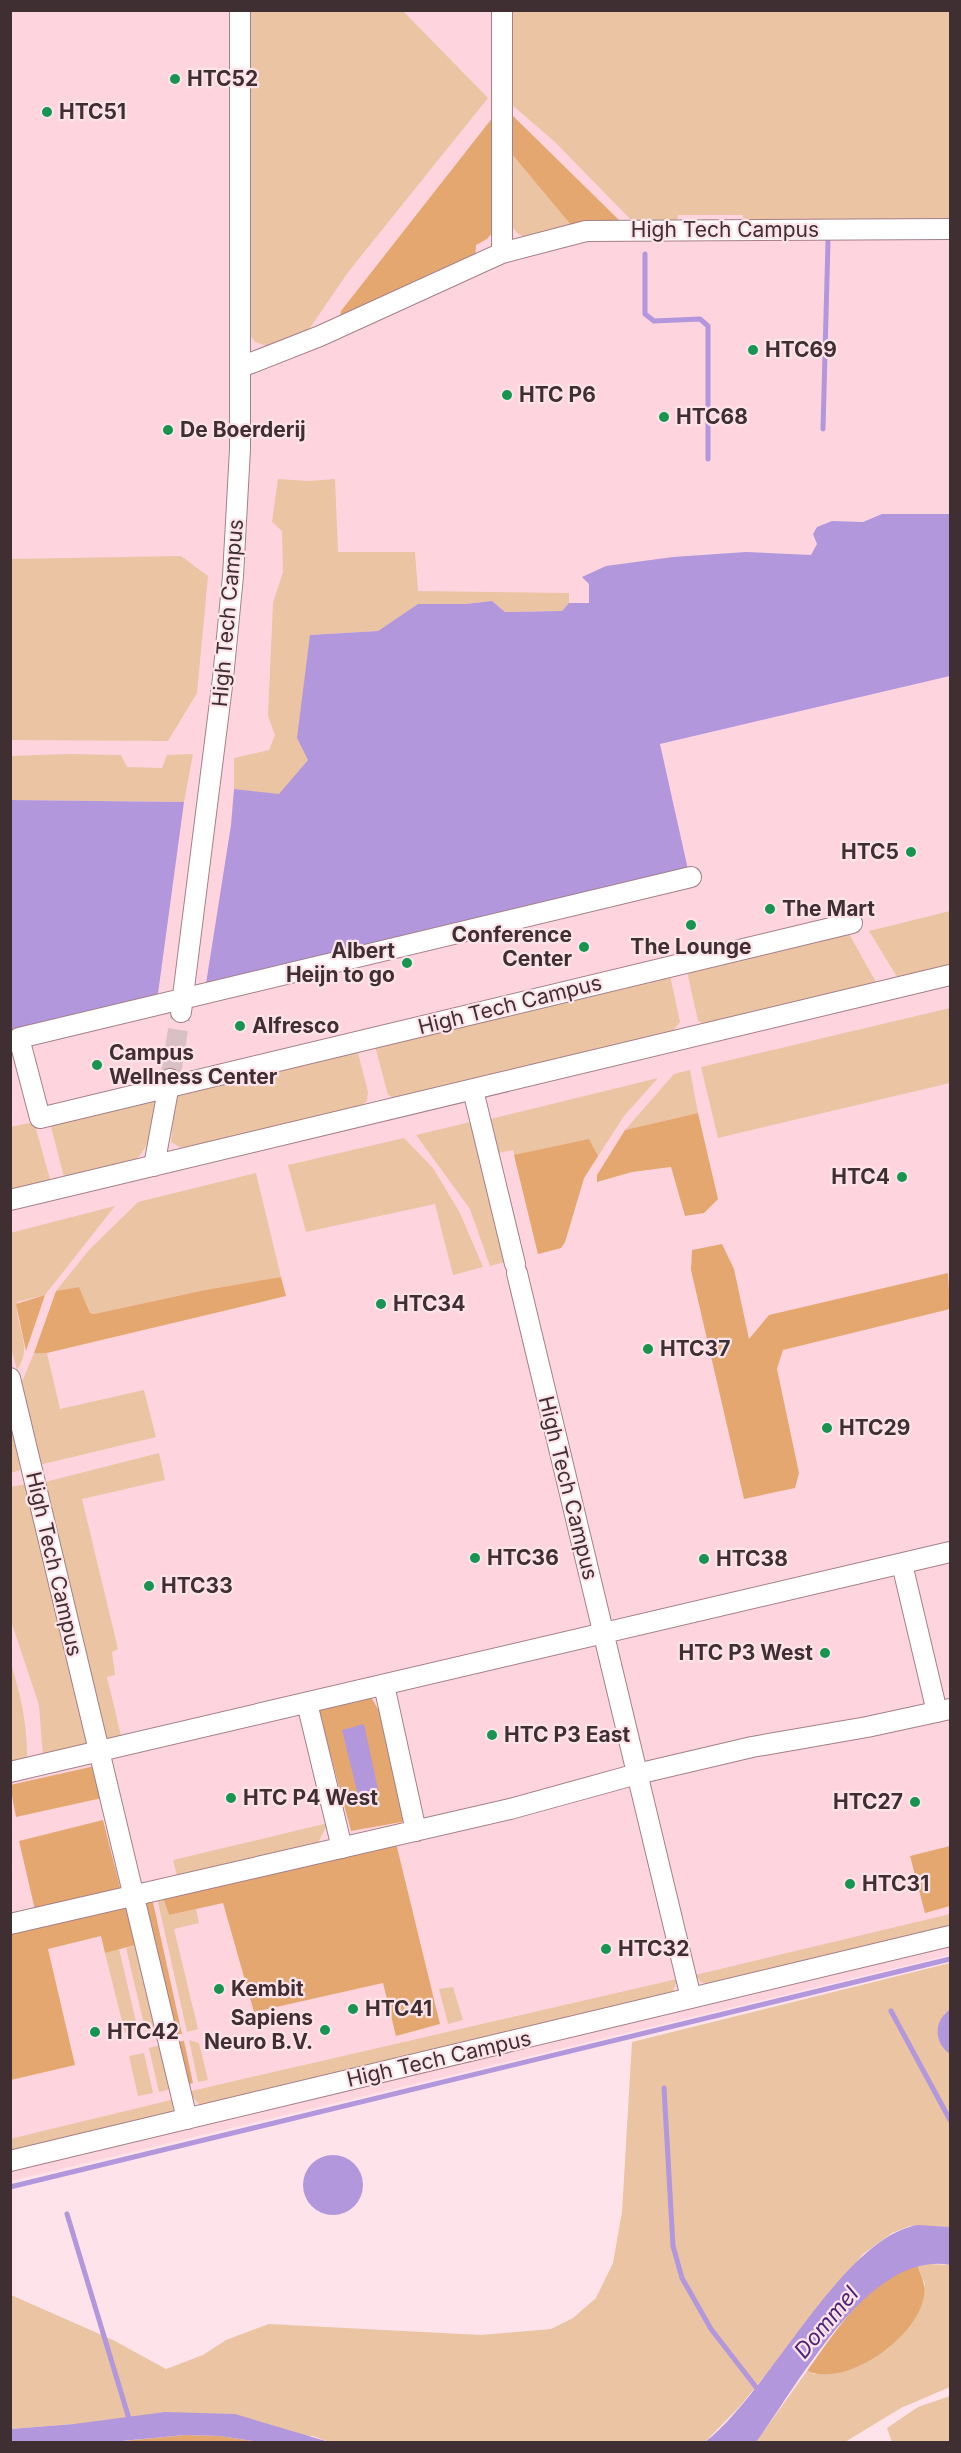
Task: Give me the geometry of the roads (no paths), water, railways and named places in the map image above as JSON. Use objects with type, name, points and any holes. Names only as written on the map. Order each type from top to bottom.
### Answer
[{"type":"street","name":"High Tech Campus","points":[[182,1006],[219,711],[233,576],[241,367],[240,10]]},
{"type":"street","points":[[502,10],[502,252]]},
{"type":"street","name":"High Tech Campus","points":[[241,367],[320,336],[502,252],[586,231],[951,229]]},
{"type":"street","name":"High Tech Campus","points":[[691,877],[182,1006],[19,1038],[40,1118],[169,1083],[852,923]]},
{"type":"street","points":[[10,1200],[951,975]]},
{"type":"street","points":[[154,1166],[169,1083]]},
{"type":"street","name":"High Tech Campus","points":[[473,1090],[692,1998]]},
{"type":"street","name":"High Tech Campus","points":[[10,1378],[187,2119]]},
{"type":"street","points":[[10,1772],[951,1552]]},
{"type":"street","points":[[10,1924],[510,1809],[637,1774],[753,1747],[944,1710],[902,1564]]},
{"type":"street","points":[[384,1684],[416,1831]]},
{"type":"street","points":[[307,1702],[342,1848]]},
{"type":"street","name":"High Tech Campus","points":[[10,2161],[951,1936]]},
{"type":"water","points":[[882,514],[950,514],[950,676],[660,744],[689,874],[205,990],[231,825],[234,789],[279,794],[308,760],[297,738],[310,635],[378,631],[418,604],[466,604],[492,601],[505,612],[562,611],[569,603],[589,603],[589,584],[582,577],[606,566],[673,557],[746,552],[811,555],[817,544],[813,534],[817,527],[832,521],[863,522]]},
{"type":"water","points":[[10,800],[184,802],[157,1001],[11,1035]]},
{"type":"water","points":[[364,1724],[379,1794],[359,1799],[342,1730]]},
{"type":"water","points":[[950,2009],[950,2054],[938,2038],[938,2025]]},
{"type":"water","points":[[333,2155],[350,2160],[358,2168],[363,2185],[358,2202],[350,2210],[333,2215],[316,2210],[308,2202],[303,2185],[308,2168],[316,2160]]},
{"type":"water","name":"Dommel","points":[[918,2225],[950,2227],[950,2265],[920,2266],[891,2278],[864,2300],[814,2357],[756,2442],[705,2442],[755,2389],[834,2286],[862,2257],[890,2236]]},
{"type":"water","points":[[165,2412],[235,2414],[329,2442],[260,2442],[220,2436],[185,2435],[111,2442],[11,2442],[11,2429],[74,2424]]},
{"type":"waterway","points":[[823,429],[828,241]]},
{"type":"waterway","points":[[645,254],[645,314],[654,321],[700,319],[708,326],[708,459]]},
{"type":"waterway","points":[[10,2187],[950,1959]]},
{"type":"waterway","points":[[891,2011],[950,2120]]},
{"type":"waterway","points":[[664,2088],[673,2246],[682,2278],[711,2329],[759,2391]]},
{"type":"waterway","points":[[67,2214],[130,2422]]},
{"type":"tunnel","points":[[170,1079],[181,1012]]},
{"type":"place","name":"HTC52","points":[[175,79]]},
{"type":"place","name":"HTC51","points":[[47,112]]},
{"type":"place","name":"HTC69","points":[[753,350]]},
{"type":"place","name":"HTC P6","points":[[507,395]]},
{"type":"place","name":"HTC68","points":[[664,417]]},
{"type":"place","name":"De Boerderij","points":[[168,430]]},
{"type":"place","name":"HTC5","points":[[911,852]]},
{"type":"place","name":"The Mart","points":[[770,909]]},
{"type":"place","name":"The Lounge","points":[[691,925]]},
{"type":"place","name":"Conference Center","points":[[584,947]]},
{"type":"place","name":"Albert Heijn to go","points":[[407,963]]},
{"type":"place","name":"Alfresco","points":[[240,1026]]},
{"type":"place","name":"Campus Wellness Center","points":[[97,1065]]},
{"type":"place","name":"HTC4","points":[[902,1177]]},
{"type":"place","name":"HTC34","points":[[381,1304]]},
{"type":"place","name":"HTC37","points":[[648,1349]]},
{"type":"place","name":"HTC29","points":[[827,1428]]},
{"type":"place","name":"HTC36","points":[[475,1558]]},
{"type":"place","name":"HTC38","points":[[704,1559]]},
{"type":"place","name":"HTC33","points":[[149,1586]]},
{"type":"place","name":"HTC P3 West","points":[[825,1653]]},
{"type":"place","name":"HTC P3 East","points":[[492,1735]]},
{"type":"place","name":"HTC P4 West","points":[[231,1798]]},
{"type":"place","name":"HTC27","points":[[915,1802]]},
{"type":"place","name":"HTC31","points":[[850,1884]]},
{"type":"place","name":"HTC32","points":[[606,1949]]},
{"type":"place","name":"Kembit","points":[[219,1989]]},
{"type":"place","name":"HTC41","points":[[353,2009]]},
{"type":"place","name":"Sapiens Neuro B.V.","points":[[325,2030]]},
{"type":"place","name":"HTC42","points":[[95,2032]]}]
